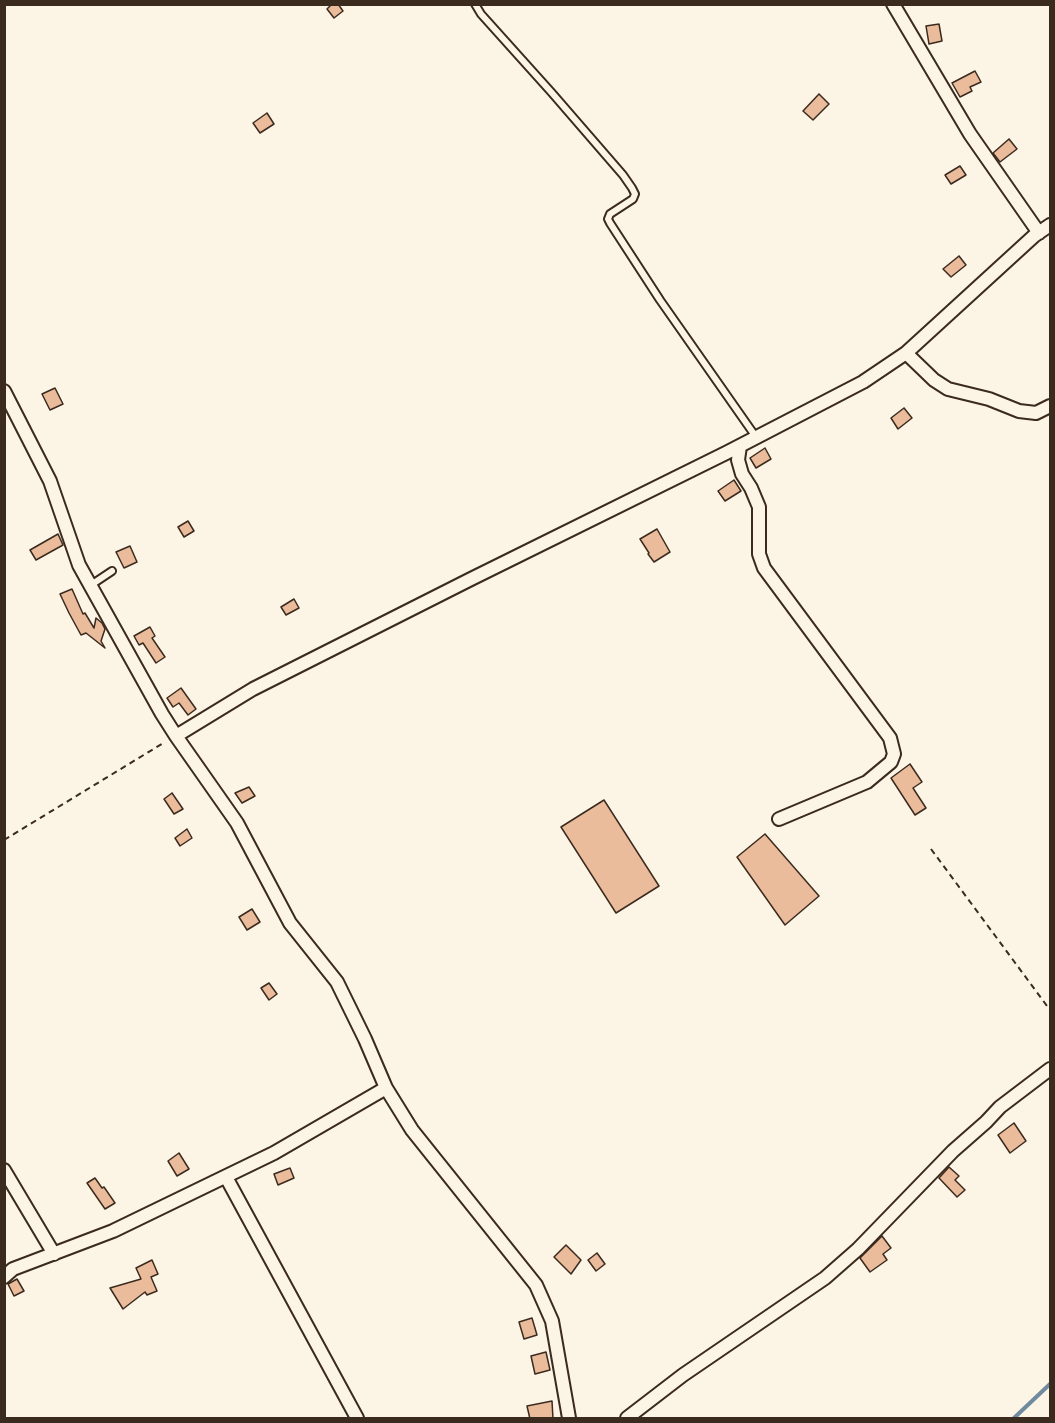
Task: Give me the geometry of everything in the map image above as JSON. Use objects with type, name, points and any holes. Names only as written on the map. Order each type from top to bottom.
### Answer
[{"type":"street","points":[[893,4],[970,134],[1039,233]]},
{"type":"street","points":[[176,736],[253,689],[756,438],[863,382],[906,353],[1050,225]]},
{"type":"street","points":[[906,353],[933,380],[948,389],[989,399],[1019,411],[1036,413],[1050,406]]},
{"type":"street","points":[[4,391],[50,481],[79,565],[176,736],[237,823],[290,923],[337,982],[386,1088],[412,1130],[536,1285],[552,1321],[569,1419]]},
{"type":"street","points":[[740,446],[738,460],[742,474],[759,507],[759,554],[764,568],[890,738],[894,754],[891,762],[867,782],[779,819]]},
{"type":"street","points":[[627,1419],[683,1375],[825,1278],[858,1249],[953,1151],[1000,1107],[1050,1069]]},
{"type":"street","points":[[4,1277],[13,1269],[113,1231],[226,1177],[274,1153],[386,1088]]},
{"type":"street","points":[[4,1170],[54,1254]]},
{"type":"street","points":[[226,1177],[357,1419]]},
{"type":"lane","points":[[475,4],[481,14],[559,101],[632,188],[635,194],[633,199],[610,214],[608,219],[660,300],[756,438]]},
{"type":"lane","points":[[91,585],[112,571]]},
{"type":"path","points":[[4,840],[176,736]]},
{"type":"path","points":[[931,849],[1050,1010]]},
{"type":"building","points":[[332,4],[338,4],[343,11],[334,18],[327,9]]},
{"type":"building","points":[[939,24],[942,41],[929,44],[926,26]]},
{"type":"building","points":[[975,71],[981,82],[970,87],[972,91],[960,97],[952,83]]},
{"type":"building","points":[[819,94],[829,104],[813,120],[803,111]]},
{"type":"building","points":[[267,113],[274,124],[260,133],[253,123]]},
{"type":"building","points":[[1009,139],[1017,149],[1000,162],[993,153]]},
{"type":"building","points":[[960,166],[966,175],[951,184],[945,175]]},
{"type":"building","points":[[959,256],[966,265],[951,277],[943,269]]},
{"type":"building","points":[[55,388],[63,404],[50,410],[42,394]]},
{"type":"building","points":[[904,408],[912,418],[898,429],[891,418]]},
{"type":"building","points":[[765,448],[771,459],[756,468],[750,458]]},
{"type":"building","points":[[734,480],[741,491],[725,501],[718,491]]},
{"type":"building","points":[[188,521],[194,531],[184,537],[178,527]]},
{"type":"building","points":[[657,529],[670,552],[654,562],[640,539]]},
{"type":"building","points":[[58,534],[63,545],[36,560],[30,550]]},
{"type":"building","points":[[130,546],[137,562],[124,568],[116,552]]},
{"type":"building","points":[[72,589],[83,614],[85,613],[94,628],[96,618],[102,623],[105,629],[101,641],[105,648],[86,633],[81,635],[60,594]]},
{"type":"building","points":[[294,599],[299,608],[286,615],[281,607]]},
{"type":"building","points":[[150,627],[155,636],[152,638],[165,657],[156,663],[143,643],[139,645],[134,636]]},
{"type":"building","points":[[181,688],[196,709],[188,715],[179,703],[173,707],[167,698]]},
{"type":"building","points":[[910,764],[922,782],[913,788],[926,808],[915,815],[891,778]]},
{"type":"building","points":[[249,787],[255,796],[242,803],[235,793]]},
{"type":"building","points":[[172,793],[183,809],[174,814],[164,799]]},
{"type":"building","points":[[604,800],[659,886],[616,913],[561,827]]},
{"type":"building","points":[[187,829],[192,838],[180,846],[175,838]]},
{"type":"building","points":[[765,834],[819,896],[785,925],[737,857]]},
{"type":"building","points":[[252,909],[260,922],[247,930],[239,917]]},
{"type":"building","points":[[269,983],[277,994],[269,1000],[261,988]]},
{"type":"building","points":[[1014,1123],[1026,1141],[1010,1153],[998,1135]]},
{"type":"building","points":[[179,1153],[189,1169],[177,1176],[168,1161]]},
{"type":"building","points":[[949,1167],[959,1176],[955,1180],[965,1190],[957,1197],[939,1178]]},
{"type":"building","points":[[290,1168],[294,1178],[278,1185],[274,1174]]},
{"type":"building","points":[[95,1178],[115,1203],[105,1209],[87,1183]]},
{"type":"building","points":[[882,1236],[891,1248],[883,1254],[887,1260],[870,1272],[860,1258]]},
{"type":"building","points":[[566,1245],[581,1260],[571,1274],[554,1257]]},
{"type":"building","points":[[597,1253],[605,1264],[596,1271],[588,1260]]},
{"type":"building","points":[[152,1260],[158,1274],[151,1277],[157,1291],[147,1295],[145,1292],[123,1309],[110,1288],[141,1279],[136,1268]]},
{"type":"building","points":[[17,1279],[24,1291],[14,1296],[8,1284]]},
{"type":"building","points":[[532,1318],[537,1335],[524,1339],[519,1322]]},
{"type":"building","points":[[546,1352],[550,1370],[535,1374],[531,1356]]},
{"type":"building","points":[[552,1401],[553,1419],[530,1419],[527,1406]]},
{"type":"waterway","points":[[1014,1418],[1050,1384]]}]
